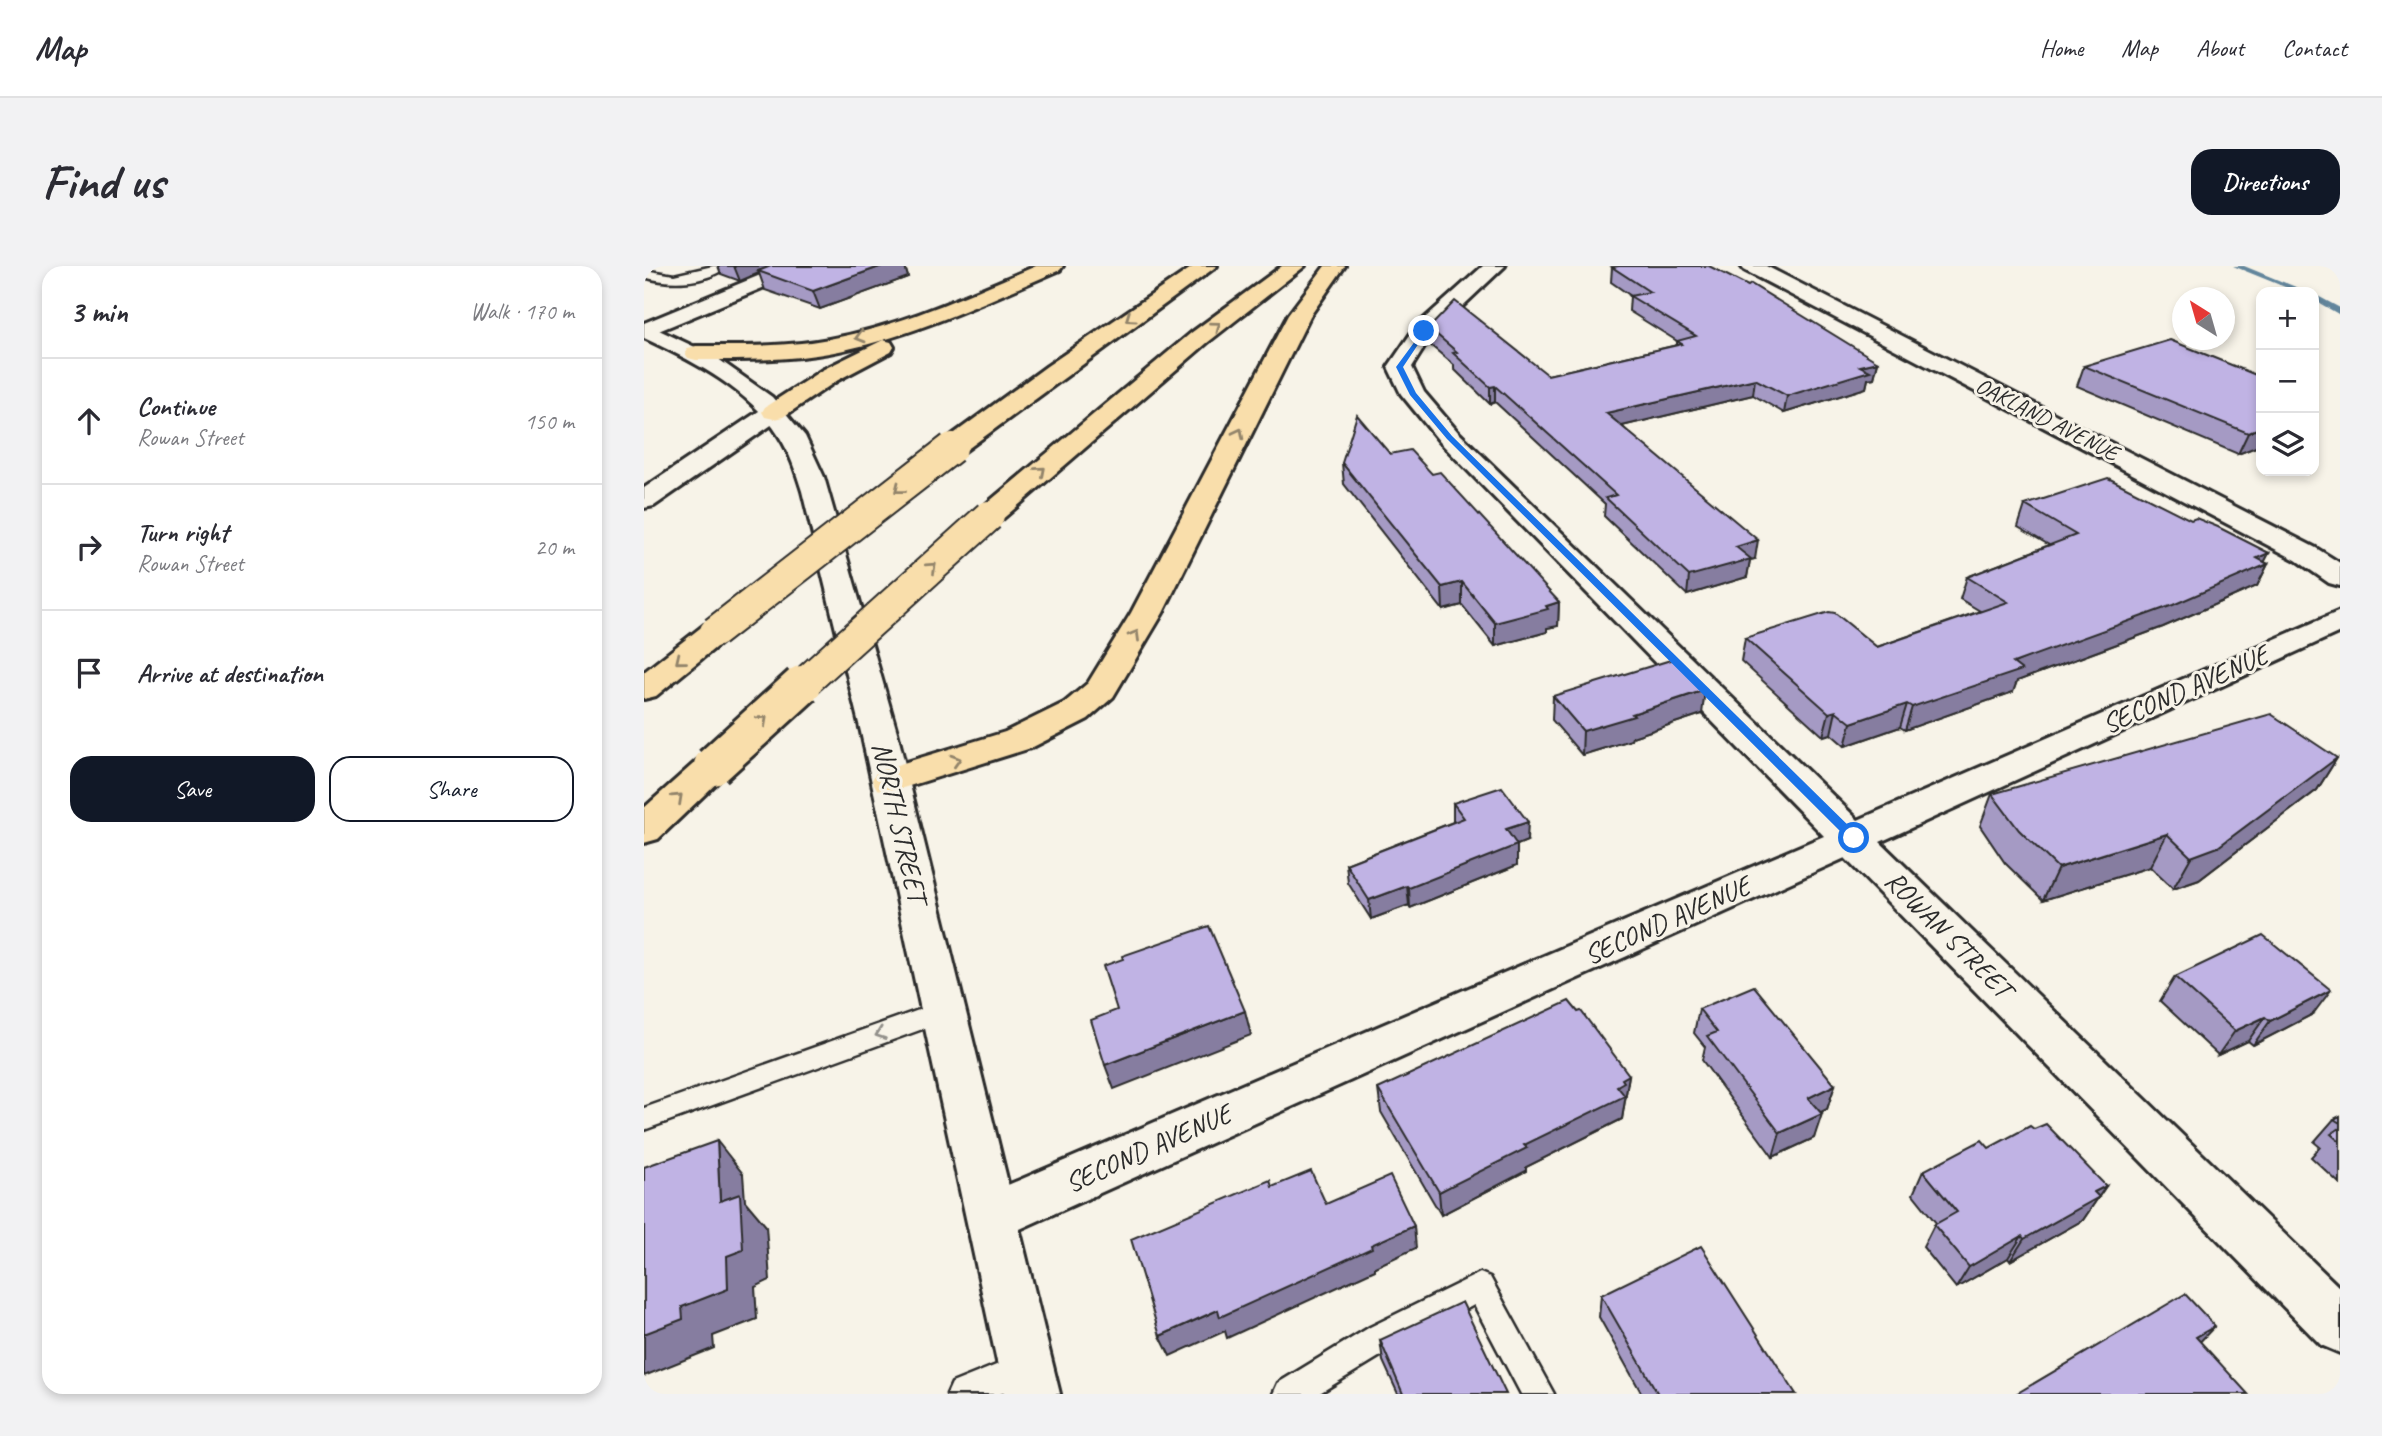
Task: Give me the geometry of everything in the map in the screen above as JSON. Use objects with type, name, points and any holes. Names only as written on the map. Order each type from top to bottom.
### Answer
[{"type":"highway","points":[[696,353],[768,354],[831,346],[910,323],[1052,266]]},
{"type":"highway","points":[[644,689],[953,447],[1066,363],[1207,266]]},
{"type":"highway","points":[[644,830],[989,516],[1168,364],[1295,266]]},
{"type":"highway","points":[[890,779],[1018,740],[1076,710],[1101,690],[1147,614],[1300,315],[1335,266]]},
{"type":"highway","points":[[774,412],[841,369],[1017,281]]},
{"type":"street","points":[[644,330],[799,266]]},
{"type":"street","name":"ROWAN STREET","points":[[1495,266],[1424,331],[1400,367],[1413,394],[1449,437],[2340,1325]]},
{"type":"street","name":"OAKLAND AVENUE","points":[[1751,266],[2306,554],[2340,577]]},
{"type":"street","name":"NORTH STREET","points":[[644,330],[696,353],[774,412],[804,458],[816,491],[890,779],[1029,1381]]},
{"type":"street","points":[[644,500],[774,412]]},
{"type":"street","name":"SECOND AVENUE","points":[[993,1216],[1854,838],[2340,620]]},
{"type":"lane","points":[[650,266],[644,271],[660,279],[676,280],[698,277],[723,266]]},
{"type":"lane","points":[[644,1119],[944,1012]]},
{"type":"lane","points":[[1289,1394],[1381,1338],[1480,1287],[1538,1394]]},
{"type":"lane","points":[[963,1394],[1029,1381]]},
{"type":"building","points":[[771,266],[882,266],[813,291],[758,271]]},
{"type":"building","points":[[1709,266],[1748,286],[1751,284],[1878,362],[1860,366],[1870,371],[1787,396],[1755,379],[1606,413],[1758,540],[1736,547],[1751,559],[1689,576],[1606,498],[1616,495],[1495,386],[1490,387],[1453,353],[1457,352],[1429,328],[1455,301],[1548,375],[1682,344],[1677,341],[1696,336],[1630,296],[1650,292],[1612,267]]},
{"type":"building","points":[[2170,340],[2172,350],[2195,350],[2256,375],[2256,429],[2248,433],[2084,366]]},
{"type":"building","points":[[1357,415],[1390,454],[1410,450],[1432,474],[1440,472],[1559,602],[1546,606],[1548,609],[1495,623],[1462,582],[1442,587],[1342,463]]},
{"type":"building","points":[[2108,478],[2191,520],[2196,518],[2218,527],[2269,553],[2257,558],[2268,564],[2173,605],[2013,663],[2022,670],[1912,707],[1907,704],[1851,723],[1836,711],[1829,713],[1745,638],[1829,612],[1835,613],[1877,647],[2008,602],[1967,577],[2076,535],[2025,505]]},
{"type":"building","points":[[1674,659],[1705,690],[1583,731],[1553,696]]},
{"type":"building","points":[[2271,714],[2337,758],[2218,847],[2191,857],[2167,834],[2058,868],[2019,830],[1992,794]]},
{"type":"building","points":[[1502,787],[1528,822],[1506,829],[1517,845],[1409,888],[1407,886],[1369,900],[1346,864],[1464,818],[1453,803]]},
{"type":"building","points":[[1209,926],[1245,1011],[1105,1065],[1091,1020],[1117,1010],[1103,966],[1123,959],[1122,956]]},
{"type":"building","points":[[2263,935],[2331,990],[2270,1021],[2265,1017],[2235,1031],[2175,977]]},
{"type":"building","points":[[1754,986],[1835,1085],[1808,1098],[1822,1114],[1780,1133],[1707,1036],[1717,1032],[1699,1009]]},
{"type":"building","points":[[1569,1001],[1578,1012],[1581,1011],[1629,1075],[1617,1086],[1625,1096],[1524,1145],[1527,1148],[1439,1192],[1378,1089]]},
{"type":"building","points":[[2046,1124],[2106,1186],[2094,1192],[2099,1197],[2024,1239],[2022,1236],[1969,1267],[1934,1225],[1957,1212],[1923,1171],[1982,1140],[1989,1148],[2030,1126],[2034,1129]]},
{"type":"building","points":[[2340,1128],[2340,1142],[2331,1134]]},
{"type":"building","points":[[717,1141],[720,1201],[740,1194],[743,1250],[727,1256],[728,1289],[682,1307],[683,1319],[644,1334],[644,1167]]},
{"type":"building","points":[[1311,1171],[1326,1204],[1390,1176],[1414,1226],[1220,1317],[1218,1310],[1160,1336],[1131,1239],[1270,1180],[1272,1187]]},
{"type":"building","points":[[1701,1246],[1796,1394],[1658,1394],[1601,1295]]},
{"type":"building","points":[[2185,1294],[2215,1326],[2196,1337],[2248,1394],[2016,1394]]},
{"type":"building","points":[[1462,1302],[1506,1394],[1403,1394],[1380,1340]]},
{"type":"waterway","points":[[2237,266],[2291,287]]},
{"type":"waterway","points":[[2319,300],[2340,312]]},
{"type":"route","points":[[1424,331],[1400,367],[1413,394],[1449,437],[1854,838]]}]
